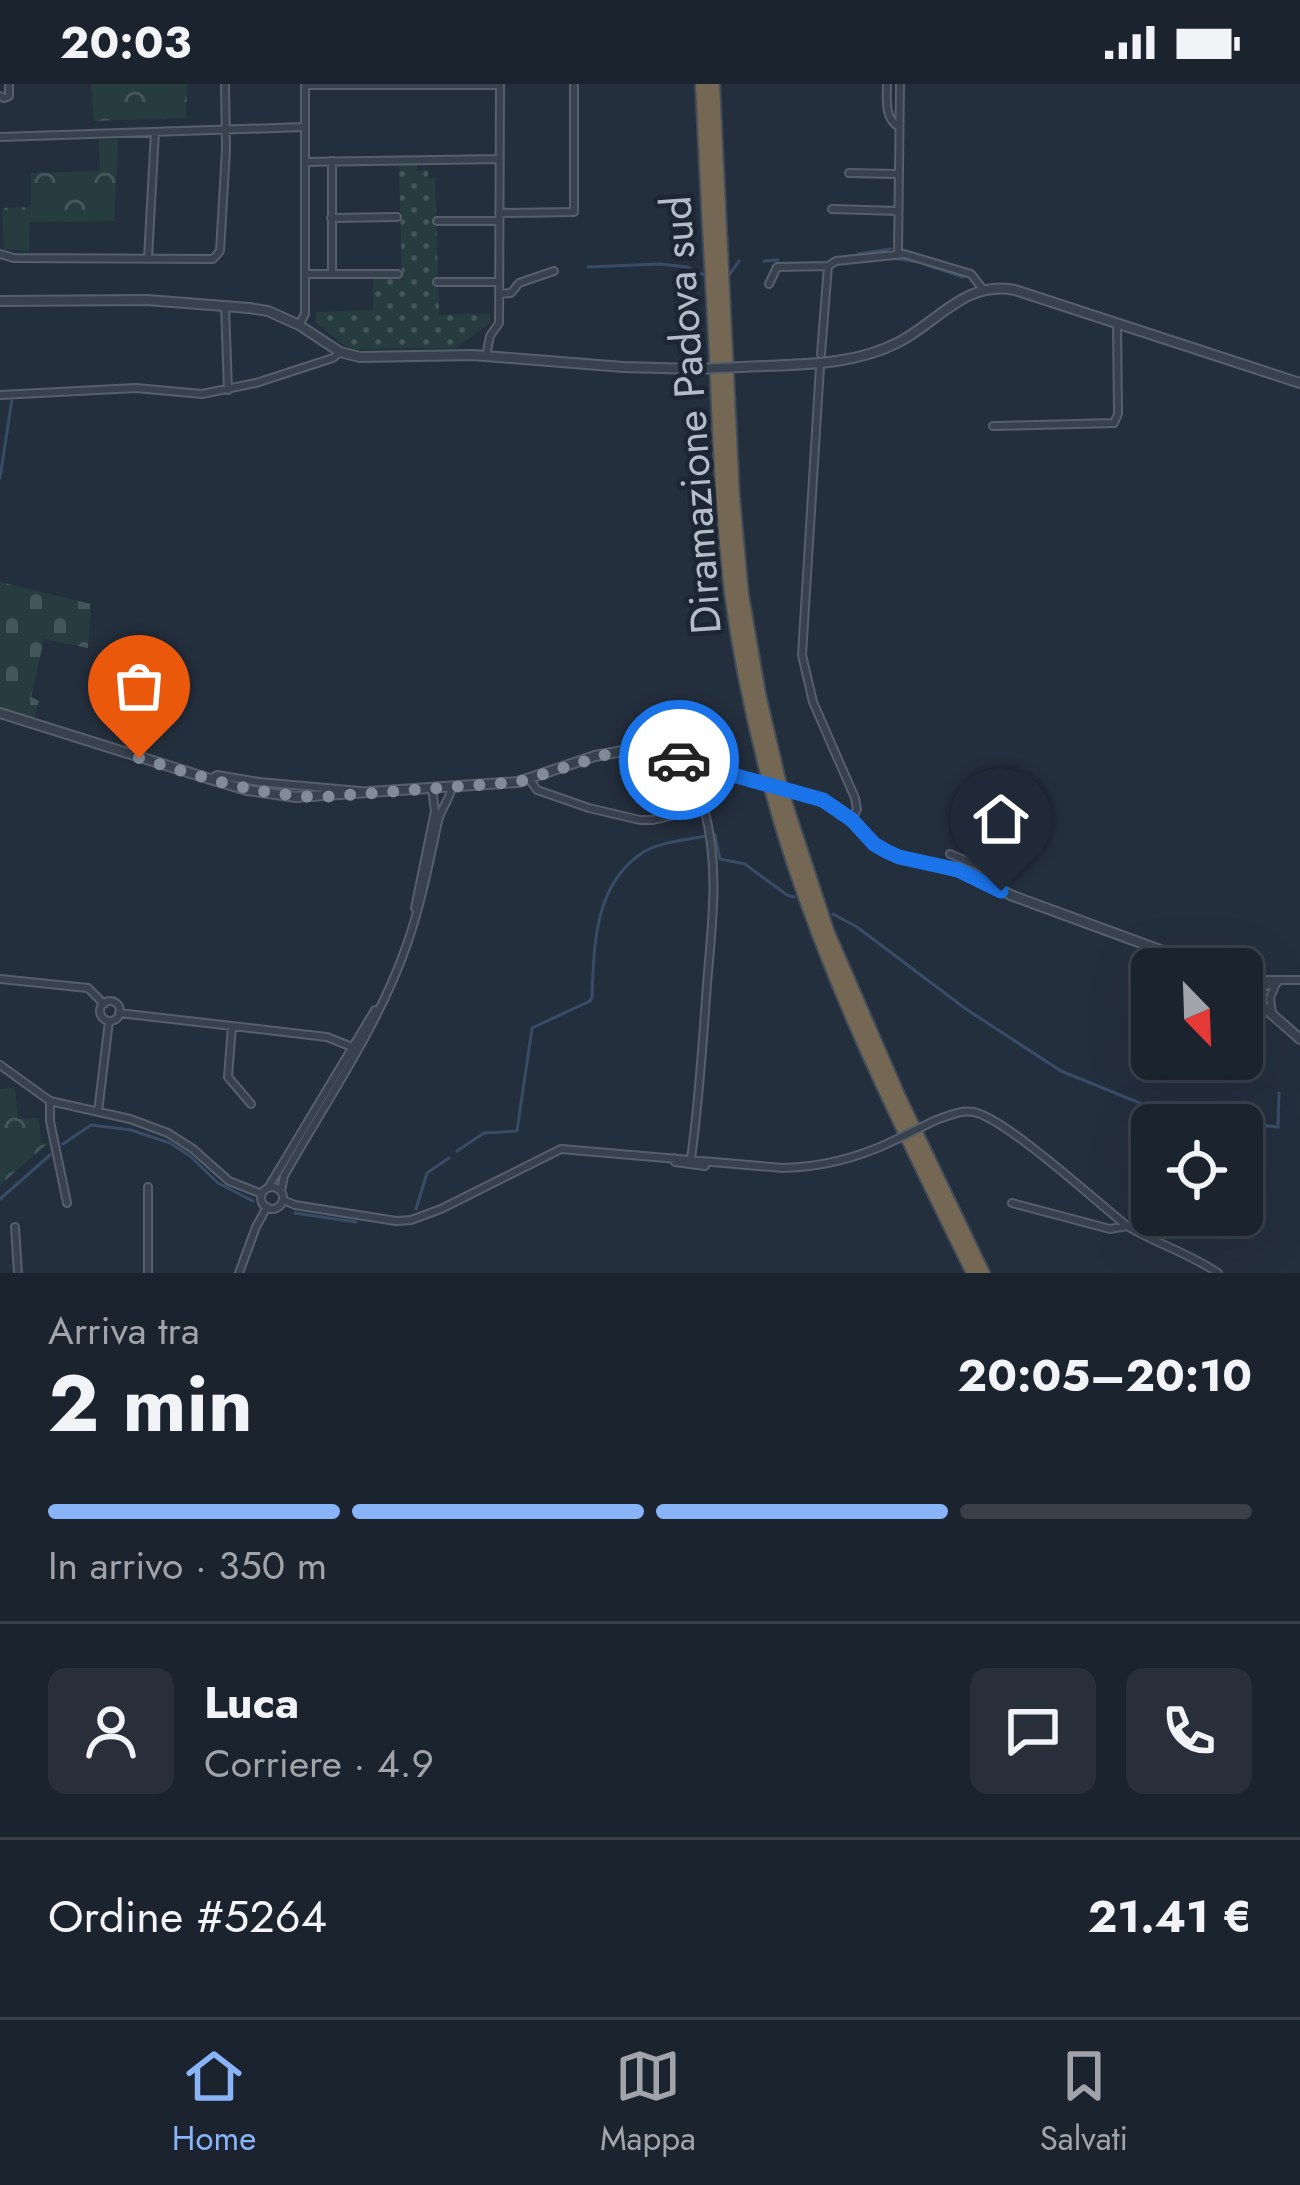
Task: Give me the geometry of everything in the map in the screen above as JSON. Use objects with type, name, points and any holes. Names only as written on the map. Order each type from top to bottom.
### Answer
[{"type":"highway","name":"Diramazione Padova sud","points":[[702,84],[723,499],[732,595],[750,700],[797,879],[842,992],[973,1273]]},
{"type":"highway","name":"Diramazione Padova sud","points":[[713,84],[733,497],[742,595],[759,694],[781,789],[828,933],[983,1273]]},
{"type":"highway","points":[[923,1171],[964,1273]]},
{"type":"street","points":[[0,96],[9,96],[9,84]]},
{"type":"street","points":[[0,254],[206,260],[218,256],[225,84]]},
{"type":"street","points":[[299,325],[305,314],[304,84],[500,84],[499,323],[477,344],[473,356]]},
{"type":"street","points":[[437,221],[574,212],[574,84]]},
{"type":"street","points":[[887,84],[887,112],[898,128]]},
{"type":"street","points":[[898,253],[900,84]]},
{"type":"street","points":[[0,137],[304,127]]},
{"type":"street","points":[[148,258],[154,132]]},
{"type":"street","points":[[304,162],[500,160]]},
{"type":"street","points":[[332,161],[332,274]]},
{"type":"street","points":[[848,173],[898,174]]},
{"type":"street","points":[[832,209],[898,211]]},
{"type":"street","points":[[332,218],[397,218]]},
{"type":"street","points":[[769,284],[777,267],[828,266],[898,253],[971,274],[982,288]]},
{"type":"street","points":[[821,354],[828,266]]},
{"type":"street","points":[[500,294],[554,271]]},
{"type":"street","points":[[305,274],[398,274]]},
{"type":"street","points":[[437,282],[499,282]]},
{"type":"street","points":[[0,302],[147,300],[268,311],[340,352],[360,357],[487,356],[697,369],[863,357],[902,341],[982,288],[998,286],[1300,383]]},
{"type":"street","points":[[225,306],[229,390]]},
{"type":"street","points":[[993,426],[1114,423],[1118,414],[1118,323]]},
{"type":"street","points":[[487,356],[490,336]]},
{"type":"street","points":[[0,395],[136,388],[202,394],[229,390],[340,352]]},
{"type":"street","points":[[820,368],[802,655],[813,702],[855,798],[852,820]]},
{"type":"street","points":[[0,713],[247,790],[296,797],[530,780],[595,756],[659,755],[832,805],[874,844],[899,857],[958,870],[1001,891],[1155,948]]},
{"type":"street","points":[[530,780],[537,790],[640,820],[704,808],[715,863],[703,1061],[691,1159]]},
{"type":"street","points":[[266,1207],[265,1191],[378,1012],[406,950],[438,820],[452,787]]},
{"type":"street","points":[[266,1207],[277,1208],[284,1176],[380,1002],[412,917],[436,806],[432,788]]},
{"type":"street","points":[[950,854],[997,874],[1001,891]]},
{"type":"street","points":[[0,979],[88,988],[104,1004]]},
{"type":"street","points":[[1263,986],[1300,980]]},
{"type":"street","points":[[1263,981],[1282,982]]},
{"type":"street","points":[[1272,1016],[1271,991],[1282,982]]},
{"type":"street","points":[[104,1004],[115,1003],[119,1013],[109,1021]]},
{"type":"street","points":[[104,1004],[100,1014],[109,1021]]},
{"type":"street","points":[[1263,1008],[1300,1039]]},
{"type":"street","points":[[119,1013],[327,1037],[355,1049]]},
{"type":"street","points":[[98,1112],[109,1021]]},
{"type":"street","points":[[232,1026],[228,1077],[251,1104]]},
{"type":"street","points":[[0,1065],[50,1101],[168,1133],[229,1181],[282,1196],[295,1205],[396,1221],[440,1209],[561,1149],[815,1167],[842,1161],[961,1112],[985,1115],[1127,1226],[1218,1273]]},
{"type":"street","points":[[50,1101],[67,1203]]},
{"type":"street","points":[[674,1158],[683,1165],[705,1166]]},
{"type":"street","points":[[148,1187],[148,1273]]},
{"type":"street","points":[[1012,1203],[1110,1229],[1127,1226]]},
{"type":"street","points":[[239,1273],[266,1207]]},
{"type":"street","points":[[15,1227],[17,1273]]},
{"type":"green space","points":[[91,84],[187,84],[186,118],[94,121]]},
{"type":"green space","points":[[118,139],[114,221],[30,222],[29,251],[4,249],[2,208],[31,207],[31,173],[100,171],[99,140]]},
{"type":"green space","points":[[399,164],[417,164],[417,171],[428,170],[428,178],[435,178],[439,315],[490,313],[490,323],[456,348],[355,349],[316,323],[316,312],[373,310],[373,278],[402,278]]},
{"type":"green space","points":[[0,582],[91,604],[88,648],[44,639],[31,697],[39,701],[34,720],[0,708]]},
{"type":"green space","points":[[15,1087],[18,1119],[39,1118],[41,1143],[48,1143],[0,1185],[0,1089]]},
{"type":"waterway","points":[[858,254],[891,249]]},
{"type":"waterway","points":[[892,258],[963,277]]},
{"type":"waterway","points":[[764,261],[778,260]]},
{"type":"waterway","points":[[730,274],[739,261]]},
{"type":"waterway","points":[[588,267],[659,264],[687,267],[704,275]]},
{"type":"waterway","points":[[0,478],[12,399]]},
{"type":"waterway","points":[[715,835],[720,859],[745,864],[794,897]]},
{"type":"waterway","points":[[457,1151],[484,1133],[517,1131],[532,1028],[590,1001],[600,918],[626,866],[656,846],[706,836]]},
{"type":"waterway","points":[[833,914],[1061,1071],[1152,1108],[1278,1127],[1279,1093]]},
{"type":"waterway","points":[[63,1144],[91,1125],[131,1130],[170,1143],[218,1183],[253,1201]]},
{"type":"waterway","points":[[0,1199],[50,1155]]},
{"type":"waterway","points":[[416,1209],[427,1173],[449,1158]]},
{"type":"waterway","points":[[295,1213],[356,1222]]},
{"type":"way so far","points":[[139,758],[247,790],[296,797],[518,782],[611,753],[679,760]]},
{"type":"route","points":[[679,760],[823,800],[886,851],[958,870],[1001,891]]}]
